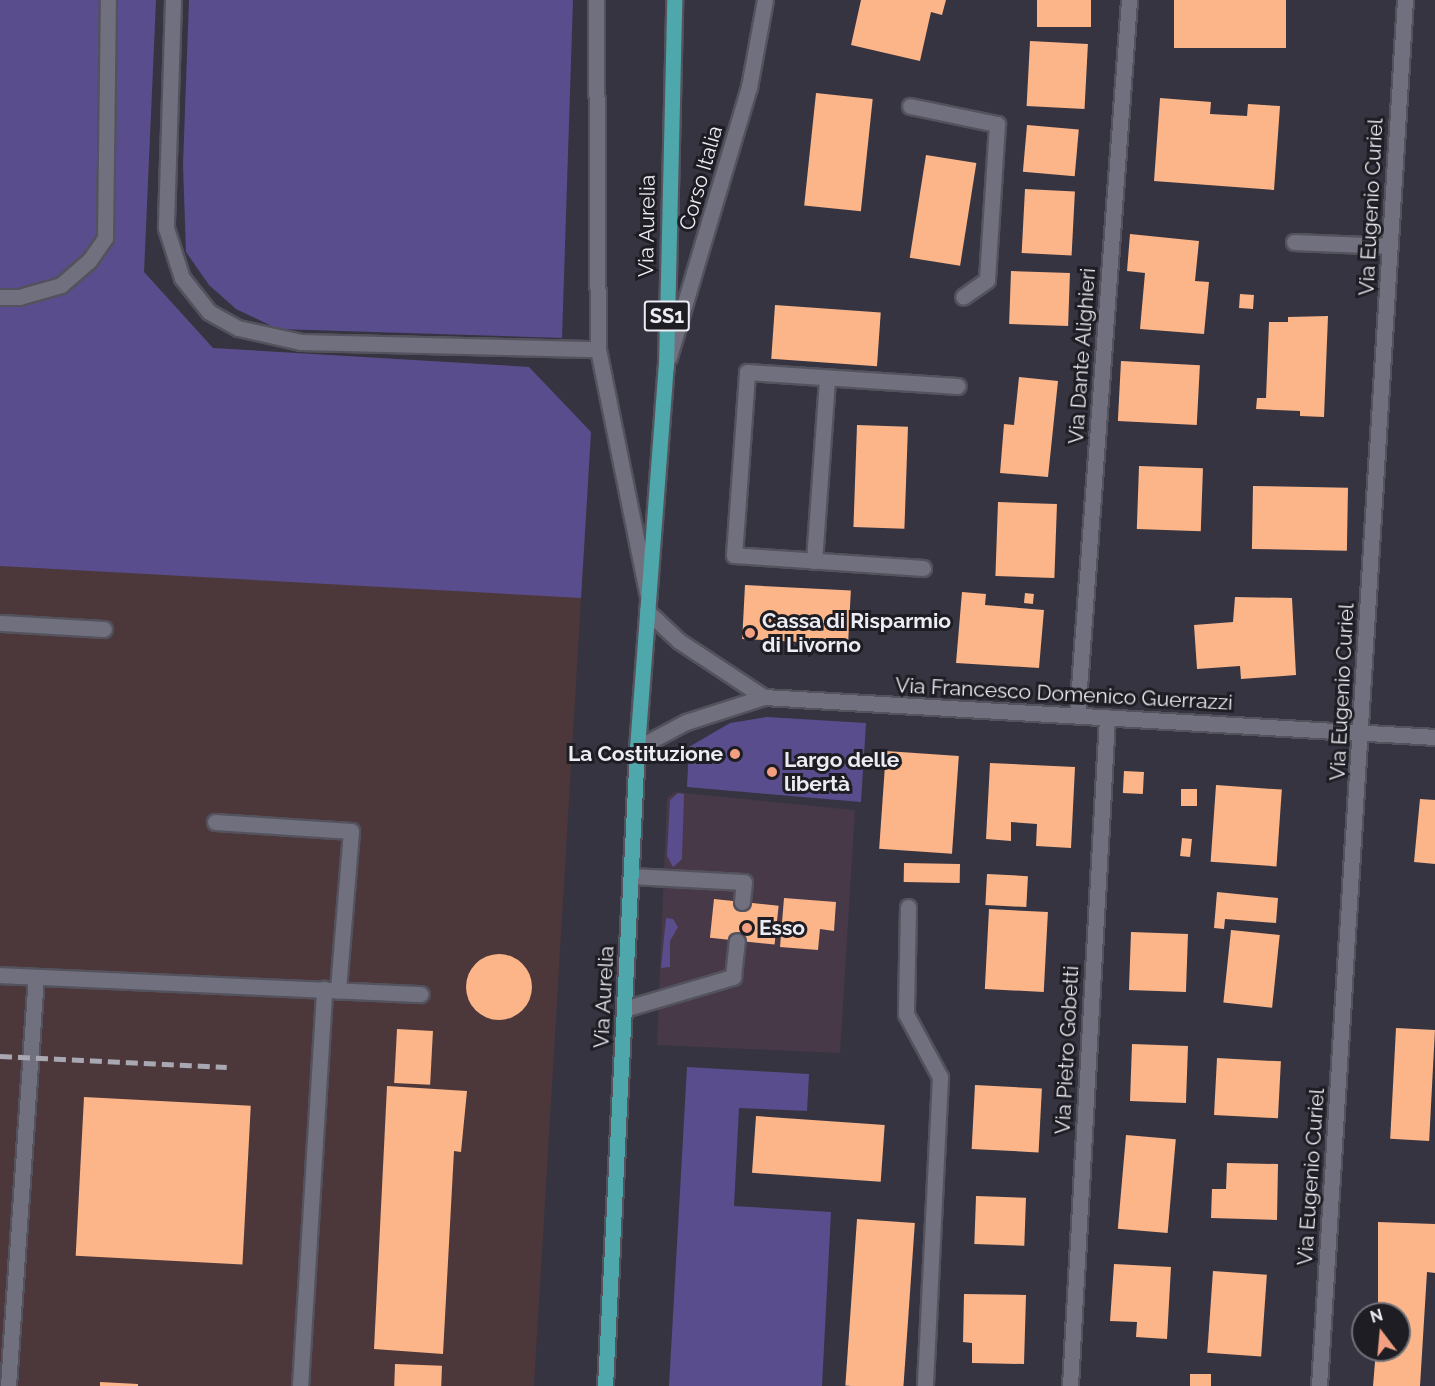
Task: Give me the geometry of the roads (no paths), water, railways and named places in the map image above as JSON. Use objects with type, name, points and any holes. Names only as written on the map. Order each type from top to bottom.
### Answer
[{"type":"main road","name":"Via Aurelia","points":[[668,0],[671,37]]},
{"type":"main road","name":"Via Aurelia","points":[[605,1386],[637,748],[666,366],[671,37],[674,0]]},
{"type":"street","points":[[0,297],[19,297],[61,285],[89,261],[105,238],[108,0]]},
{"type":"street","points":[[173,0],[166,149],[166,228],[182,278],[209,312],[238,328],[301,342],[598,349]]},
{"type":"street","points":[[596,0],[598,349],[648,603],[679,640],[764,697]]},
{"type":"street","name":"Corso Italia","points":[[666,366],[749,87],[765,0]]},
{"type":"street","name":"Via Dante Alighieri","points":[[1077,715],[1129,0]]},
{"type":"street","name":"Via Eugenio Curiel","points":[[1319,1386],[1361,732],[1404,0]]},
{"type":"street","points":[[910,106],[997,124],[987,280],[963,297]]},
{"type":"street","points":[[1294,242],[1390,246]]},
{"type":"street","points":[[923,568],[734,555],[747,372],[958,386]]},
{"type":"street","points":[[814,561],[827,378]]},
{"type":"street","points":[[0,623],[104,629]]},
{"type":"street","name":"Via Francesco Domenico Guerrazzi","points":[[637,748],[686,722],[764,697],[1435,736]]},
{"type":"street","name":"Via Pietro Gobetti","points":[[1070,1386],[1107,717]]},
{"type":"street","points":[[215,822],[351,831],[331,990],[300,1386]]},
{"type":"street","points":[[631,876],[744,882],[742,902]]},
{"type":"street","points":[[908,907],[906,1014],[940,1077],[925,1386]]},
{"type":"street","points":[[624,1009],[733,977],[737,941]]},
{"type":"street","points":[[0,975],[421,994]]},
{"type":"street","points":[[8,1386],[5,1333],[36,977]]},
{"type":"railway","points":[[0,1056],[227,1067]]},
{"type":"place","name":"Cassa di Risparmio di Livorno","points":[[750,633]]},
{"type":"place","name":"La Costituzione","points":[[735,754]]},
{"type":"place","name":"Largo delle libertà","points":[[772,772]]},
{"type":"place","name":"Esso","points":[[747,928]]}]
